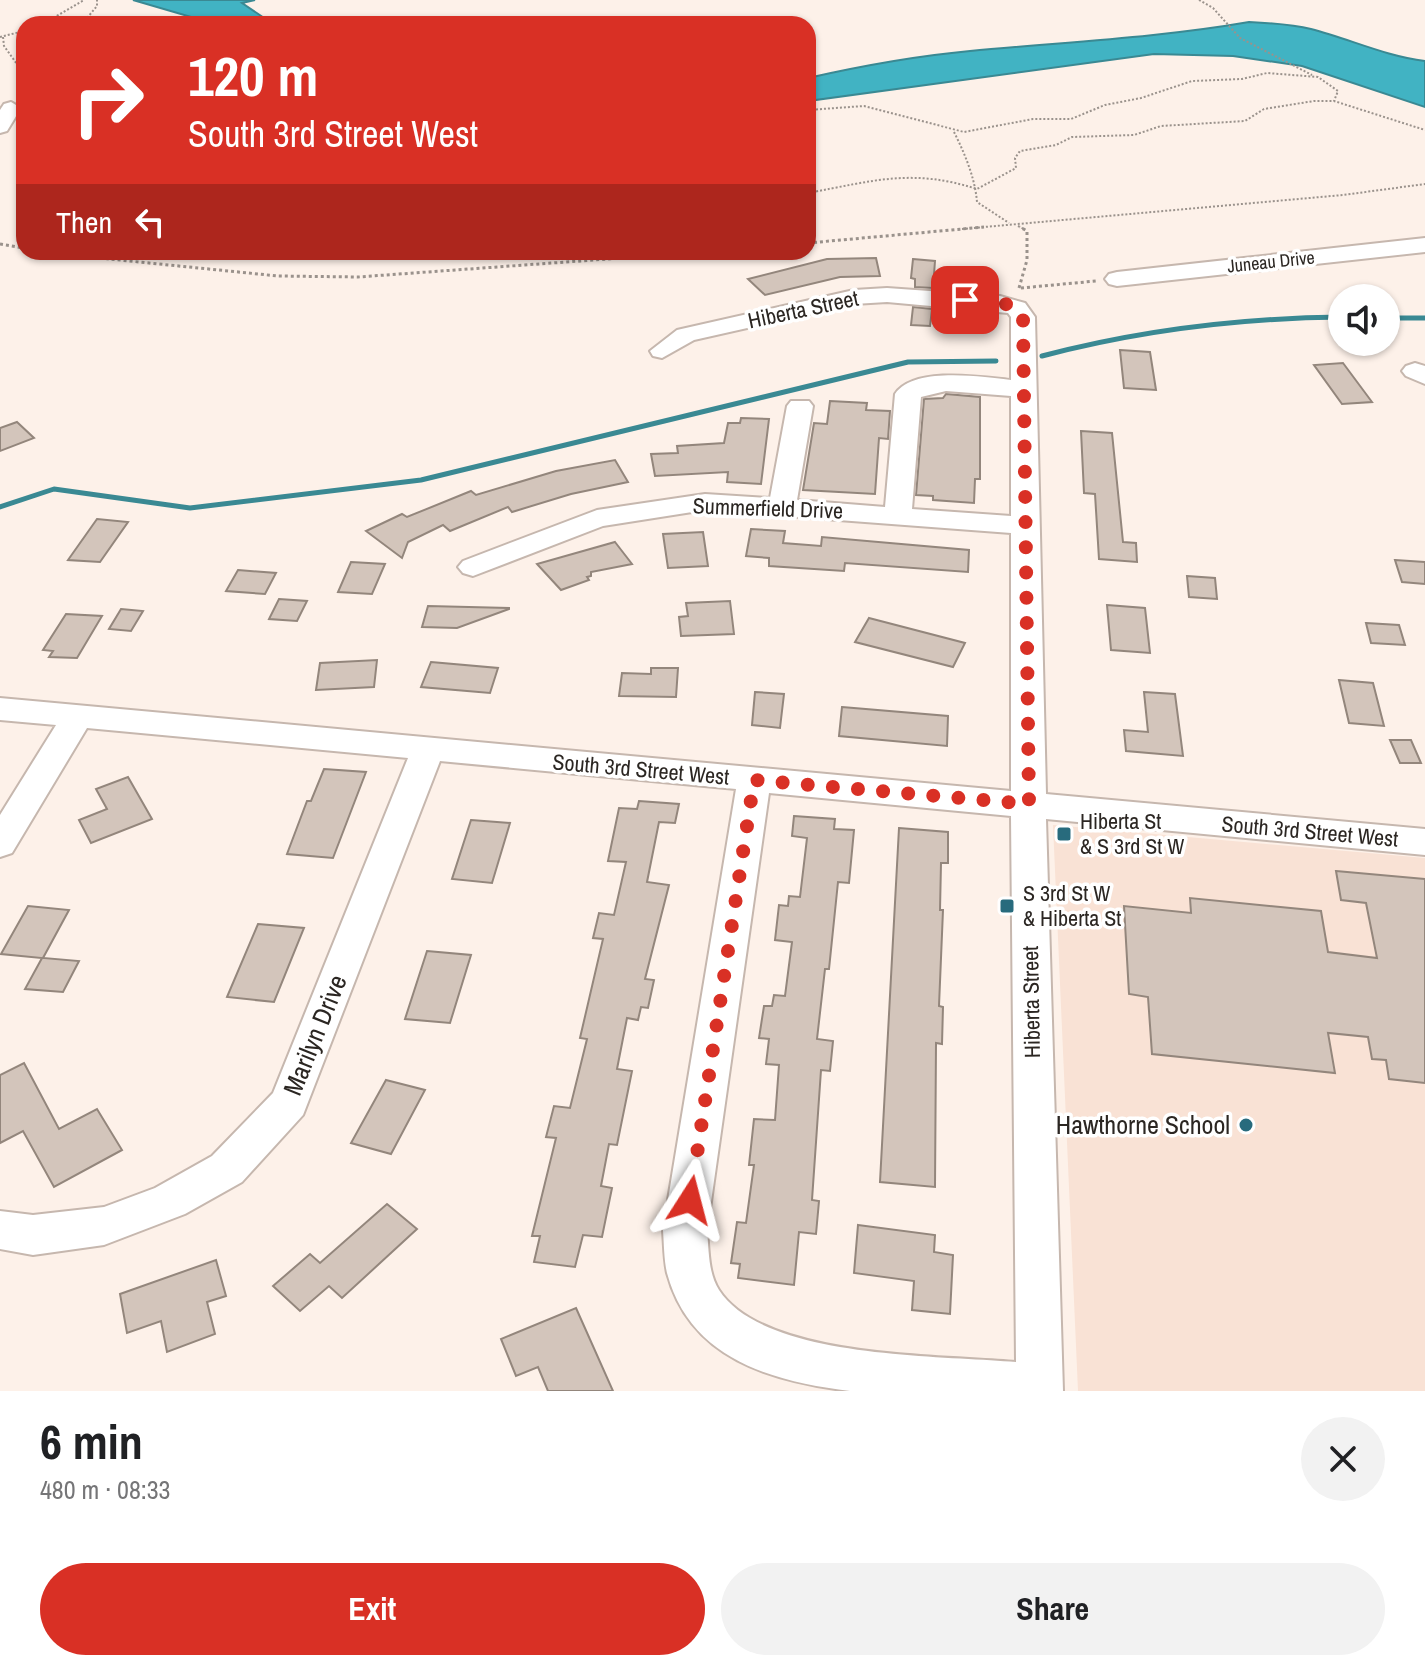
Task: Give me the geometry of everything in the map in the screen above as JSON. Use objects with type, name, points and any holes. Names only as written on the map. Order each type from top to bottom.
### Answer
[{"type":"street","points":[[0,127],[11,108]]},
{"type":"street","name":"Juneau Drive","points":[[1117,279],[1425,245]]},
{"type":"street","name":"Hiberta Street","points":[[662,351],[686,335],[854,297],[887,295],[1000,303],[1017,308],[1023,317],[1040,1389]]},
{"type":"street","points":[[898,514],[908,394],[916,387],[933,383],[1022,389]]},
{"type":"street","points":[[782,506],[800,406]]},
{"type":"street","name":"Summerfield Drive","points":[[473,567],[597,518],[705,502],[1024,525]]},
{"type":"street","name":"South 3rd Street West","points":[[0,709],[1425,842]]},
{"type":"street","points":[[0,844],[78,716]]},
{"type":"street","name":"Marilyn Drive","points":[[0,1230],[33,1235],[104,1226],[170,1201],[227,1169],[289,1103],[428,749]]},
{"type":"street","points":[[754,780],[685,1230],[684,1258],[693,1287],[705,1309],[723,1328],[750,1346],[773,1356],[849,1369],[1040,1389]]},
{"type":"path","points":[[57,16],[84,0]]},
{"type":"path","points":[[1199,0],[1213,8],[1240,38],[1318,77],[1338,91],[1334,101]]},
{"type":"path","points":[[2,37],[4,46],[16,63]]},
{"type":"path","points":[[816,108],[830,104],[891,108],[954,131],[1033,119],[1071,119],[1105,105],[1141,98],[1192,81],[1242,79],[1267,73],[1318,77]]},
{"type":"path","points":[[816,192],[894,177],[942,178],[977,189],[1016,168],[1015,158],[1020,151],[1056,145],[1072,137],[1134,135],[1161,126],[1245,121],[1264,109],[1292,103],[1334,101],[1425,130]]},
{"type":"path","points":[[954,131],[962,145],[966,170],[975,179],[977,202],[1027,231],[1027,266],[1019,288]]},
{"type":"path","points":[[816,242],[1343,195],[1425,184]]},
{"type":"path","points":[[119,260],[278,276],[358,277],[594,260]]},
{"type":"path","points":[[1009,290],[1117,279]]},
{"type":"shaded area","name":"Hawthorne School","points":[[1053,825],[1425,858],[1425,1391],[1078,1391]]},
{"type":"water","points":[[133,0],[255,0],[242,3],[261,16],[188,16]]},
{"type":"water","points":[[1249,22],[1303,27],[1425,61],[1425,107],[1302,66],[1233,56],[1154,54],[816,100],[816,76],[868,66],[950,53]]},
{"type":"building","points":[[876,258],[880,276],[840,277],[765,295],[748,279],[827,259]]},
{"type":"building","points":[[913,259],[935,261],[933,288],[915,287],[915,279],[911,278]]},
{"type":"building","points":[[913,307],[932,309],[930,326],[911,325]]},
{"type":"building","points":[[1120,350],[1150,352],[1156,390],[1124,388]]},
{"type":"building","points":[[1343,363],[1372,402],[1342,404],[1314,365]]},
{"type":"building","points":[[946,394],[980,397],[980,479],[975,479],[974,503],[933,500],[933,496],[916,495],[924,399],[943,398]]},
{"type":"building","points":[[830,401],[867,403],[866,410],[890,411],[888,439],[879,438],[875,494],[803,490],[814,423],[827,424]]},
{"type":"building","points":[[741,418],[769,419],[761,484],[727,482],[728,472],[655,476],[651,454],[678,453],[677,446],[724,443],[728,423],[740,423]]},
{"type":"building","points":[[17,422],[34,438],[0,451],[0,428]]},
{"type":"building","points":[[1081,431],[1112,433],[1123,542],[1136,543],[1137,562],[1099,559],[1095,494],[1084,493]]},
{"type":"building","points":[[615,460],[628,482],[571,494],[512,512],[508,507],[450,531],[443,525],[408,542],[402,558],[366,531],[402,514],[407,517],[471,491],[476,495],[556,471]]},
{"type":"building","points":[[97,519],[128,522],[100,562],[68,560]]},
{"type":"building","points":[[751,529],[785,531],[783,543],[821,546],[822,537],[969,550],[968,572],[845,563],[844,571],[769,566],[769,558],[746,556]]},
{"type":"building","points":[[703,532],[708,566],[668,568],[663,534]]},
{"type":"building","points":[[615,542],[632,564],[591,572],[591,576],[587,577],[589,580],[561,590],[537,564]]},
{"type":"building","points":[[1395,560],[1425,562],[1425,584],[1402,582]]},
{"type":"building","points":[[351,562],[385,564],[372,594],[338,592]]},
{"type":"building","points":[[238,570],[276,573],[265,594],[226,591]]},
{"type":"building","points":[[1187,576],[1215,578],[1217,599],[1189,597]]},
{"type":"building","points":[[279,599],[307,601],[297,621],[269,619]]},
{"type":"building","points":[[730,601],[734,634],[681,636],[679,617],[688,616],[686,603]]},
{"type":"building","points":[[1107,605],[1145,608],[1150,653],[1111,650]]},
{"type":"building","points":[[428,606],[509,609],[457,628],[422,627]]},
{"type":"building","points":[[121,609],[143,611],[131,631],[109,629]]},
{"type":"building","points":[[66,614],[102,616],[77,658],[49,657],[53,651],[43,650]]},
{"type":"building","points":[[869,618],[965,643],[953,667],[855,642]]},
{"type":"building","points":[[1366,623],[1399,625],[1405,645],[1371,643]]},
{"type":"building","points":[[377,660],[374,687],[316,690],[320,663]]},
{"type":"building","points":[[431,662],[498,668],[490,693],[421,687]]},
{"type":"building","points":[[651,668],[678,668],[676,697],[619,696],[622,673],[651,674]]},
{"type":"building","points":[[1339,680],[1373,683],[1384,726],[1349,723]]},
{"type":"building","points":[[755,692],[784,694],[780,728],[752,725]]},
{"type":"building","points":[[1144,692],[1175,694],[1183,756],[1126,751],[1124,730],[1148,732]]},
{"type":"building","points":[[842,707],[948,716],[947,746],[839,736]]},
{"type":"building","points":[[1390,740],[1411,740],[1421,763],[1400,763]]},
{"type":"building","points":[[324,769],[366,772],[333,858],[287,854],[307,801],[311,801]]},
{"type":"building","points":[[128,777],[152,819],[91,843],[79,820],[107,809],[96,789]]},
{"type":"building","points":[[639,801],[679,804],[675,823],[659,822],[647,882],[669,885],[645,979],[654,980],[648,1008],[641,1007],[638,1020],[627,1018],[617,1069],[632,1071],[617,1145],[609,1144],[601,1186],[612,1188],[602,1237],[583,1235],[575,1267],[534,1262],[540,1236],[532,1236],[556,1138],[546,1137],[554,1106],[570,1108],[587,1039],[580,1038],[603,939],[593,938],[599,913],[614,915],[626,862],[608,861],[619,808],[637,809]]},
{"type":"building","points":[[794,816],[835,819],[834,829],[854,830],[849,883],[838,882],[829,969],[825,969],[817,1039],[833,1041],[830,1071],[821,1070],[812,1200],[819,1201],[816,1234],[799,1232],[794,1285],[738,1278],[740,1264],[731,1263],[737,1222],[746,1223],[754,1165],[749,1165],[754,1119],[775,1120],[779,1065],[766,1064],[769,1039],[759,1038],[764,1006],[772,1006],[774,995],[785,996],[792,942],[775,940],[779,905],[788,906],[789,896],[800,897],[807,838],[792,836]]},
{"type":"building","points":[[471,820],[510,823],[492,883],[452,879]]},
{"type":"building","points":[[899,828],[948,832],[948,863],[941,863],[940,910],[943,910],[939,1006],[943,1007],[942,1044],[936,1043],[935,1187],[880,1182]]},
{"type":"building","points":[[1336,871],[1425,879],[1425,1083],[1389,1079],[1386,1060],[1372,1059],[1368,1037],[1328,1033],[1335,1073],[1152,1054],[1148,997],[1129,994],[1124,906],[1191,913],[1190,898],[1321,911],[1328,952],[1377,958],[1366,903],[1341,900]]},
{"type":"building","points":[[28,906],[69,910],[43,958],[79,961],[63,992],[25,989],[42,958],[1,954]]},
{"type":"building","points":[[258,924],[304,928],[274,1002],[227,997]]},
{"type":"building","points":[[427,951],[471,955],[450,1023],[405,1019]]},
{"type":"building","points":[[24,1063],[59,1129],[97,1109],[122,1150],[54,1187],[23,1131],[0,1143],[0,1075]]},
{"type":"building","points":[[386,1080],[425,1090],[391,1154],[351,1143]]},
{"type":"building","points":[[387,1204],[417,1229],[342,1298],[329,1286],[300,1311],[273,1286],[310,1254],[320,1263]]},
{"type":"building","points":[[858,1225],[935,1235],[934,1252],[953,1255],[950,1314],[912,1310],[914,1281],[854,1273]]},
{"type":"building","points":[[216,1260],[226,1296],[207,1302],[215,1334],[167,1352],[161,1321],[127,1333],[120,1294]]},
{"type":"building","points":[[576,1308],[613,1391],[548,1391],[538,1367],[516,1376],[501,1339]]},
{"type":"waterway","points":[[1042,356],[1116,339],[1191,327],[1328,318]]},
{"type":"waterway","points":[[1400,318],[1425,318]]},
{"type":"waterway","points":[[0,507],[54,489],[190,508],[421,480],[908,362],[996,361]]},
{"type":"place","name":"Hiberta St & S 3rd St W","points":[[1064,834]]},
{"type":"place","name":"S 3rd St W & Hiberta St","points":[[1007,906]]},
{"type":"place","name":"Hawthorne School","points":[[1246,1125]]},
{"type":"route","points":[[690,1200],[754,780],[1029,804],[1023,317],[1017,308],[1008,304],[965,300]]}]
